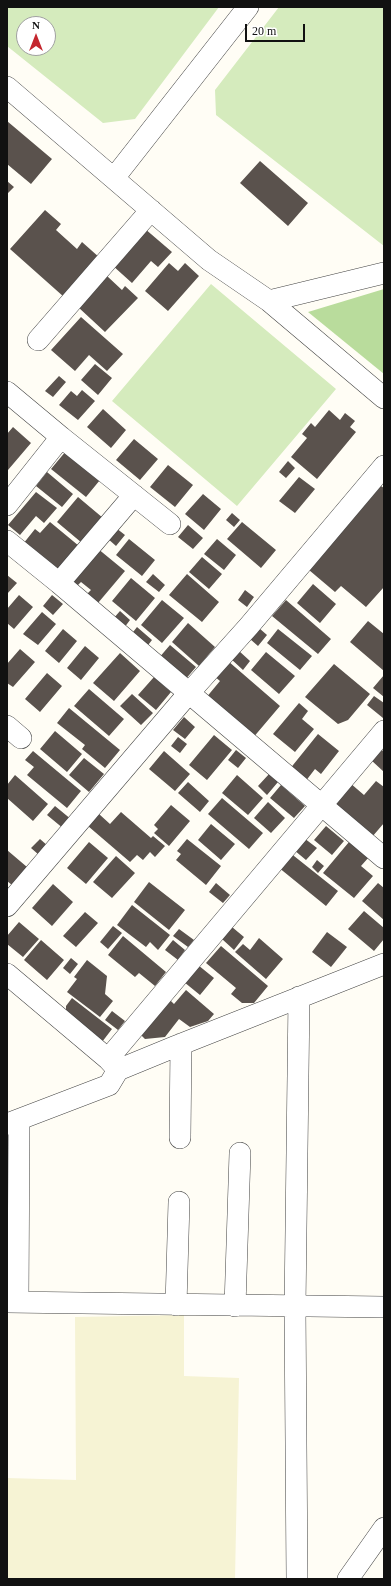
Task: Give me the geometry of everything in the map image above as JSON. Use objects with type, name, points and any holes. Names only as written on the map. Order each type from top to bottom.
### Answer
[{"type":"street","points":[[114,178],[248,7]]},
{"type":"street","points":[[7,88],[209,260],[269,301],[384,398]]},
{"type":"street","points":[[38,340],[151,210]]},
{"type":"street","points":[[269,301],[384,273]]},
{"type":"street","points":[[7,392],[170,524]]},
{"type":"street","points":[[7,505],[61,437]]},
{"type":"street","points":[[7,906],[188,694],[249,626],[384,466]]},
{"type":"street","points":[[59,583],[134,495]]},
{"type":"street","points":[[7,541],[59,583],[188,694],[384,858]]},
{"type":"street","points":[[384,731],[321,805],[113,1065],[109,1085],[13,1122],[13,1302],[384,1308]]},
{"type":"street","points":[[113,1065],[181,1044],[384,964]]},
{"type":"street","points":[[7,974],[113,1065]]},
{"type":"street","points":[[297,1579],[295,1307],[300,997]]},
{"type":"street","points":[[180,1138],[181,1044]]},
{"type":"street","points":[[236,1306],[240,1153]]},
{"type":"street","points":[[176,1305],[179,1202]]},
{"type":"street","points":[[348,1579],[384,1528]]},
{"type":"shaded area","points":[[184,1315],[184,1376],[239,1378],[235,1579],[7,1579],[7,1478],[76,1480],[75,1317]]},
{"type":"green space","points":[[7,7],[219,7],[135,119],[103,123],[19,56],[56,56],[56,16],[16,16],[16,53],[7,46]]},
{"type":"green space","points":[[279,7],[384,7],[384,246],[216,115],[215,90]]},
{"type":"green space","points":[[211,284],[336,389],[237,506],[112,401]]},
{"type":"green space","points":[[384,289],[384,374],[308,312]]},
{"type":"building","points":[[7,121],[52,159],[31,184],[7,164]]},
{"type":"building","points":[[260,161],[308,203],[288,226],[240,183]]},
{"type":"building","points":[[7,181],[14,187],[7,194]]},
{"type":"building","points":[[45,210],[61,224],[56,230],[77,249],[82,242],[100,258],[64,297],[10,249]]},
{"type":"building","points":[[144,228],[172,252],[158,267],[151,261],[132,283],[112,265]]},
{"type":"building","points":[[169,263],[178,271],[185,263],[199,276],[168,311],[145,291]]},
{"type":"building","points":[[107,276],[122,290],[125,286],[138,298],[105,332],[78,307]]},
{"type":"building","points":[[81,317],[123,354],[107,371],[89,355],[75,371],[51,350]]},
{"type":"building","points":[[95,364],[112,378],[98,395],[81,380]]},
{"type":"building","points":[[59,376],[66,382],[53,397],[45,391]]},
{"type":"building","points":[[82,390],[95,401],[78,420],[59,405],[71,391],[77,396]]},
{"type":"building","points":[[103,409],[126,430],[111,448],[87,427]]},
{"type":"building","points":[[329,410],[340,420],[345,413],[355,421],[350,427],[356,432],[317,479],[291,457],[307,438],[302,434],[311,423],[315,427]]},
{"type":"building","points":[[13,427],[31,443],[8,470],[7,434]]},
{"type":"building","points":[[134,439],[158,459],[140,480],[116,460]]},
{"type":"building","points":[[66,451],[100,480],[86,497],[51,469]]},
{"type":"building","points":[[288,461],[295,468],[286,478],[279,472]]},
{"type":"building","points":[[168,465],[193,485],[175,507],[150,487]]},
{"type":"building","points":[[47,472],[73,494],[62,507],[36,486]]},
{"type":"building","points":[[299,477],[315,489],[295,513],[279,501]]},
{"type":"building","points":[[381,486],[384,488],[384,587],[366,607],[341,586],[335,592],[309,570]]},
{"type":"building","points":[[36,492],[57,508],[44,523],[36,516],[20,535],[8,525]]},
{"type":"building","points":[[203,494],[221,509],[204,530],[185,514]]},
{"type":"building","points":[[78,497],[103,518],[82,543],[57,522]]},
{"type":"building","points":[[232,513],[240,520],[234,527],[226,520]]},
{"type":"building","points":[[50,522],[79,546],[57,572],[23,544],[35,529],[40,533]]},
{"type":"building","points":[[242,522],[276,550],[261,568],[227,539]]},
{"type":"building","points":[[188,525],[203,538],[193,549],[178,537]]},
{"type":"building","points":[[116,528],[125,535],[116,546],[107,538]]},
{"type":"building","points":[[129,539],[155,560],[142,576],[116,555]]},
{"type":"building","points":[[217,539],[236,555],[224,570],[204,554]]},
{"type":"building","points":[[97,548],[125,571],[98,603],[87,594],[91,590],[81,582],[77,586],[70,580]]},
{"type":"building","points":[[202,557],[222,574],[209,589],[189,572]]},
{"type":"building","points":[[153,574],[165,585],[159,592],[146,582]]},
{"type":"building","points":[[187,574],[219,602],[202,622],[169,595]]},
{"type":"building","points":[[7,575],[17,583],[7,594]]},
{"type":"building","points":[[131,578],[155,598],[136,621],[112,601]]},
{"type":"building","points":[[313,584],[336,604],[320,623],[297,603]]},
{"type":"building","points":[[245,590],[254,597],[247,607],[238,600]]},
{"type":"building","points":[[19,595],[33,607],[14,629],[7,623],[7,609]]},
{"type":"building","points":[[52,595],[63,604],[53,615],[43,606]]},
{"type":"building","points":[[162,600],[184,618],[162,643],[141,625]]},
{"type":"building","points":[[286,600],[331,639],[318,654],[272,616]]},
{"type":"building","points":[[120,611],[130,620],[124,628],[113,619]]},
{"type":"building","points":[[42,612],[56,624],[38,645],[23,634]]},
{"type":"building","points":[[368,621],[384,634],[384,671],[350,642]]},
{"type":"building","points":[[188,623],[215,647],[199,666],[172,642]]},
{"type":"building","points":[[137,627],[152,640],[145,649],[130,636]]},
{"type":"building","points":[[259,628],[267,635],[258,646],[250,639]]},
{"type":"building","points":[[63,629],[77,641],[59,663],[45,651]]},
{"type":"building","points":[[278,629],[312,656],[300,670],[267,643]]},
{"type":"building","points":[[170,645],[196,667],[184,681],[158,659]]},
{"type":"building","points":[[85,646],[99,658],[81,680],[67,668]]},
{"type":"building","points":[[20,649],[35,662],[13,687],[7,683],[7,664]]},
{"type":"building","points":[[238,650],[250,661],[243,670],[230,658]]},
{"type":"building","points":[[266,652],[295,676],[279,694],[251,670]]},
{"type":"building","points":[[120,653],[140,671],[114,701],[93,683]]},
{"type":"building","points":[[228,661],[280,706],[252,739],[205,699],[220,681],[214,676]]},
{"type":"building","points":[[334,664],[370,694],[348,720],[338,724],[305,697]]},
{"type":"building","points":[[47,673],[62,686],[40,712],[25,699]]},
{"type":"building","points":[[384,675],[384,697],[373,688]]},
{"type":"building","points":[[154,677],[171,692],[156,710],[138,695]]},
{"type":"building","points":[[89,689],[124,719],[109,736],[74,706]]},
{"type":"building","points":[[132,694],[153,713],[141,725],[120,706]]},
{"type":"building","points":[[374,696],[384,703],[383,718],[367,705]]},
{"type":"building","points":[[299,703],[308,711],[302,719],[314,729],[295,752],[273,734]]},
{"type":"building","points":[[69,708],[120,750],[105,768],[82,749],[85,745],[57,723]]},
{"type":"building","points":[[184,717],[195,727],[185,739],[173,730]]},
{"type":"building","points":[[55,731],[82,754],[67,772],[40,749]]},
{"type":"building","points":[[318,734],[339,751],[321,774],[315,769],[305,782],[289,770]]},
{"type":"building","points":[[214,735],[232,750],[207,780],[189,765]]},
{"type":"building","points":[[178,737],[187,744],[180,753],[171,746]]},
{"type":"building","points":[[381,749],[384,752],[384,772],[371,760]]},
{"type":"building","points":[[236,750],[246,758],[238,768],[228,760]]},
{"type":"building","points":[[33,751],[81,791],[67,808],[27,775],[34,767],[25,760]]},
{"type":"building","points":[[164,751],[190,774],[175,791],[149,769]]},
{"type":"building","points":[[84,758],[104,774],[89,792],[69,775]]},
{"type":"building","points":[[269,774],[278,782],[267,795],[258,786]]},
{"type":"building","points":[[15,775],[48,804],[33,821],[7,798],[7,785]]},
{"type":"building","points":[[237,775],[263,798],[248,815],[222,793]]},
{"type":"building","points":[[376,781],[384,787],[384,823],[372,837],[332,804],[350,783],[364,795]]},
{"type":"building","points":[[188,782],[209,801],[200,812],[178,793]]},
{"type":"building","points":[[281,785],[305,806],[294,818],[270,798]]},
{"type":"building","points":[[222,798],[263,833],[249,849],[208,814]]},
{"type":"building","points":[[268,802],[285,818],[271,833],[254,818]]},
{"type":"building","points":[[171,805],[190,821],[169,846],[154,833],[158,829],[154,825]]},
{"type":"building","points":[[55,806],[72,820],[64,829],[47,815]]},
{"type":"building","points":[[121,812],[151,838],[153,836],[165,846],[155,857],[150,852],[143,860],[137,855],[130,862],[88,826],[99,814],[110,824]]},
{"type":"building","points":[[211,824],[235,844],[221,860],[198,840]]},
{"type":"building","points":[[326,826],[344,841],[332,855],[314,840]]},
{"type":"building","points":[[304,838],[317,848],[306,860],[294,850]]},
{"type":"building","points":[[40,839],[48,846],[39,855],[31,848]]},
{"type":"building","points":[[187,839],[221,866],[206,885],[176,860],[181,854],[177,851]]},
{"type":"building","points":[[89,842],[108,858],[86,884],[67,868]]},
{"type":"building","points":[[349,842],[369,857],[361,866],[373,876],[354,898],[323,873]]},
{"type":"building","points":[[7,850],[27,867],[12,885],[7,881]]},
{"type":"building","points":[[289,852],[338,891],[326,906],[278,867]]},
{"type":"building","points":[[116,856],[135,873],[112,898],[93,882]]},
{"type":"building","points":[[317,860],[324,866],[318,873],[312,867]]},
{"type":"building","points":[[149,882],[185,910],[169,930],[134,902]]},
{"type":"building","points":[[216,883],[230,895],[223,903],[209,892]]},
{"type":"building","points":[[378,883],[384,888],[384,920],[362,901]]},
{"type":"building","points":[[53,884],[73,902],[52,926],[32,908]]},
{"type":"building","points":[[132,905],[170,935],[158,950],[150,942],[146,947],[117,925]]},
{"type":"building","points":[[364,911],[384,928],[384,939],[374,951],[348,929]]},
{"type":"building","points":[[85,912],[98,923],[76,947],[63,936]]},
{"type":"building","points":[[19,922],[39,939],[23,957],[7,944],[7,936]]},
{"type":"building","points":[[113,926],[122,933],[108,949],[100,942]]},
{"type":"building","points":[[232,927],[244,937],[234,950],[222,939]]},
{"type":"building","points":[[179,929],[194,940],[188,947],[173,936]]},
{"type":"building","points":[[327,932],[347,947],[331,967],[312,952]]},
{"type":"building","points":[[123,936],[166,972],[155,986],[139,973],[135,977],[108,955]]},
{"type":"building","points":[[259,938],[283,959],[266,979],[235,952],[243,944],[250,950]]},
{"type":"building","points":[[41,940],[64,960],[47,980],[24,960]]},
{"type":"building","points":[[173,940],[185,950],[178,960],[165,950]]},
{"type":"building","points":[[221,946],[268,986],[254,1003],[242,1003],[231,994],[236,988],[206,963]]},
{"type":"building","points":[[71,958],[78,964],[70,974],[63,968]]},
{"type":"building","points":[[87,960],[107,976],[105,994],[113,1001],[100,1017],[67,992],[77,979],[74,977]]},
{"type":"building","points":[[198,965],[214,978],[200,995],[184,982]]},
{"type":"building","points":[[186,990],[214,1014],[208,1021],[190,1027],[179,1019],[165,1037],[145,1039],[139,1033],[168,998],[174,1004]]},
{"type":"building","points":[[72,998],[112,1029],[102,1042],[66,1014],[66,1006]]},
{"type":"building","points":[[112,1011],[125,1021],[118,1030],[105,1020]]}]
